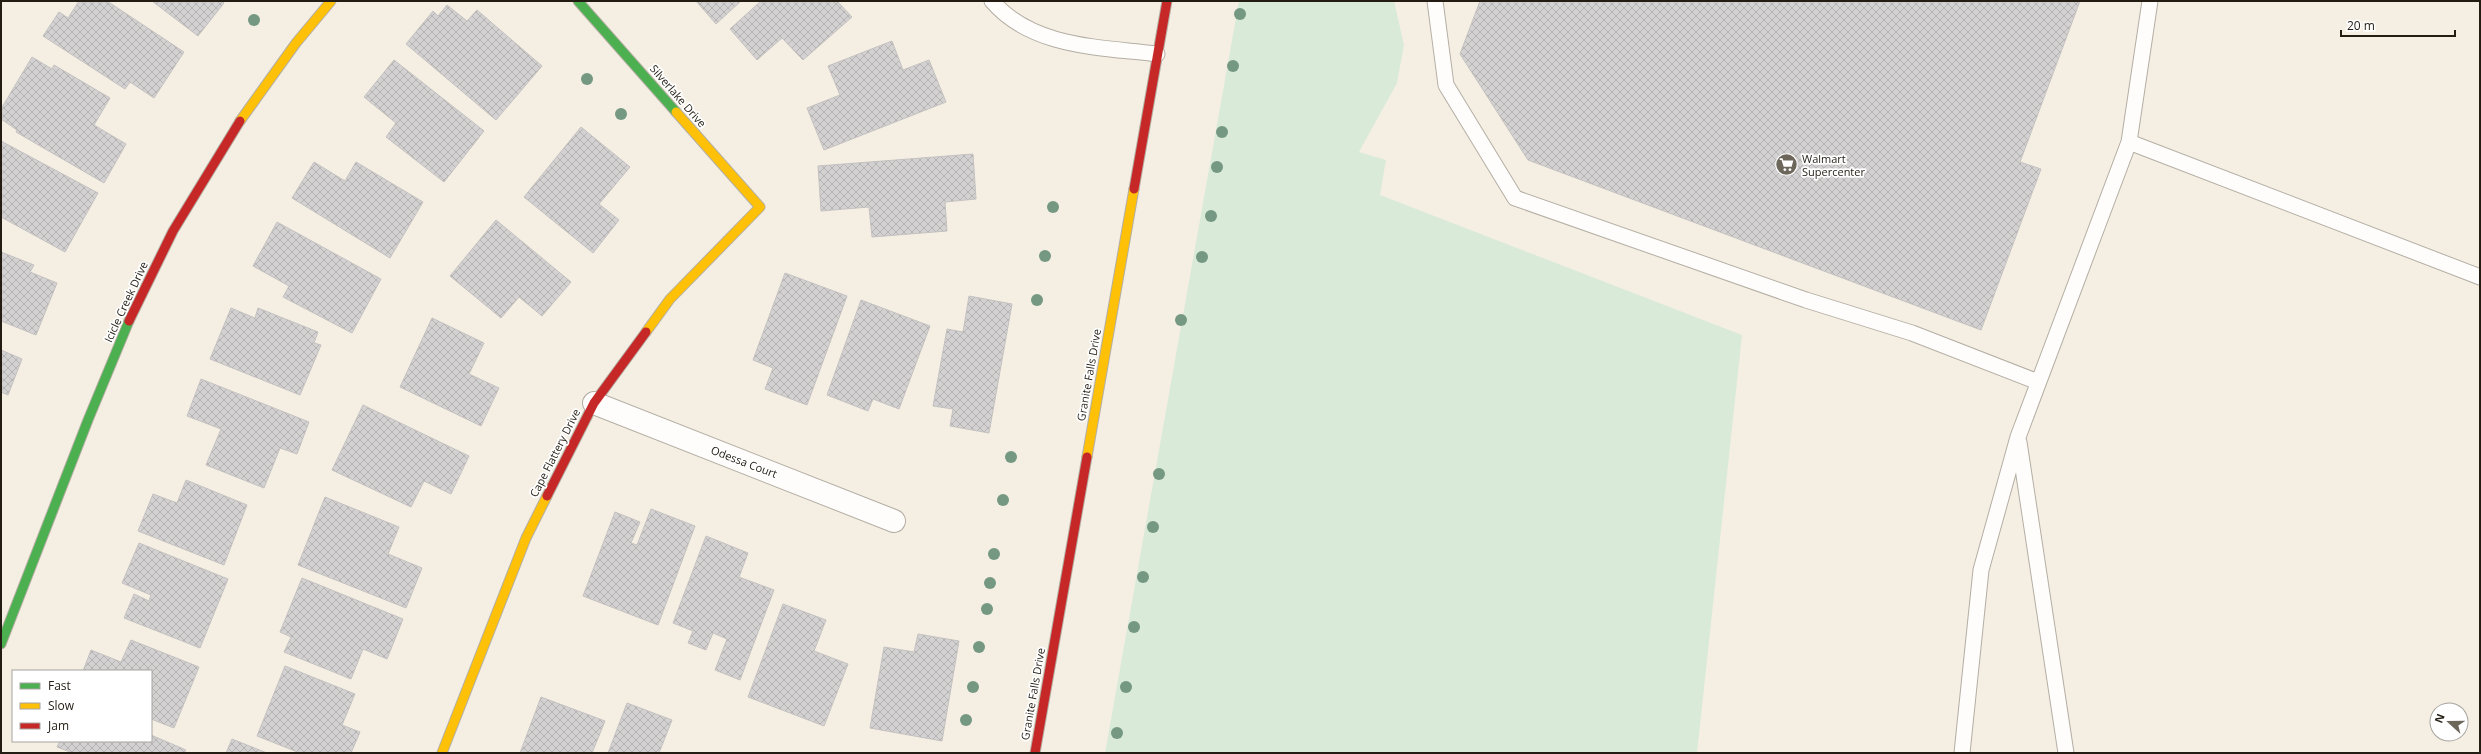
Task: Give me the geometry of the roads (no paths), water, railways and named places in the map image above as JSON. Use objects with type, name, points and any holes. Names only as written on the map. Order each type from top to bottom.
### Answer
[{"type":"street","name":"Icicle Creek Drive","points":[[1,644],[109,370],[145,287],[198,186],[247,109],[316,18],[331,1]]},
{"type":"street","name":"Silverlake Drive","points":[[578,1],[760,207]]},
{"type":"street","name":"Granite Falls Drive","points":[[1035,753],[1167,1]]},
{"type":"street","name":"Cape Flattery Drive","points":[[442,753],[526,538],[594,403],[670,299],[760,207]]},
{"type":"street","name":"Odessa Court","points":[[594,403],[894,521]]},
{"type":"lane","points":[[992,1],[1000,10],[1033,32],[1064,42],[1157,54]]},
{"type":"lane","points":[[1435,1],[1446,85],[1515,198],[1806,300],[1912,333],[2038,382]]},
{"type":"lane","points":[[1962,753],[1980,570],[2018,437],[2129,142],[2150,1]]},
{"type":"lane","points":[[2129,142],[2480,277]]},
{"type":"lane","points":[[2018,437],[2066,753]]},
{"type":"place","name":"Walmart Supercenter","points":[[1787,165]]}]
